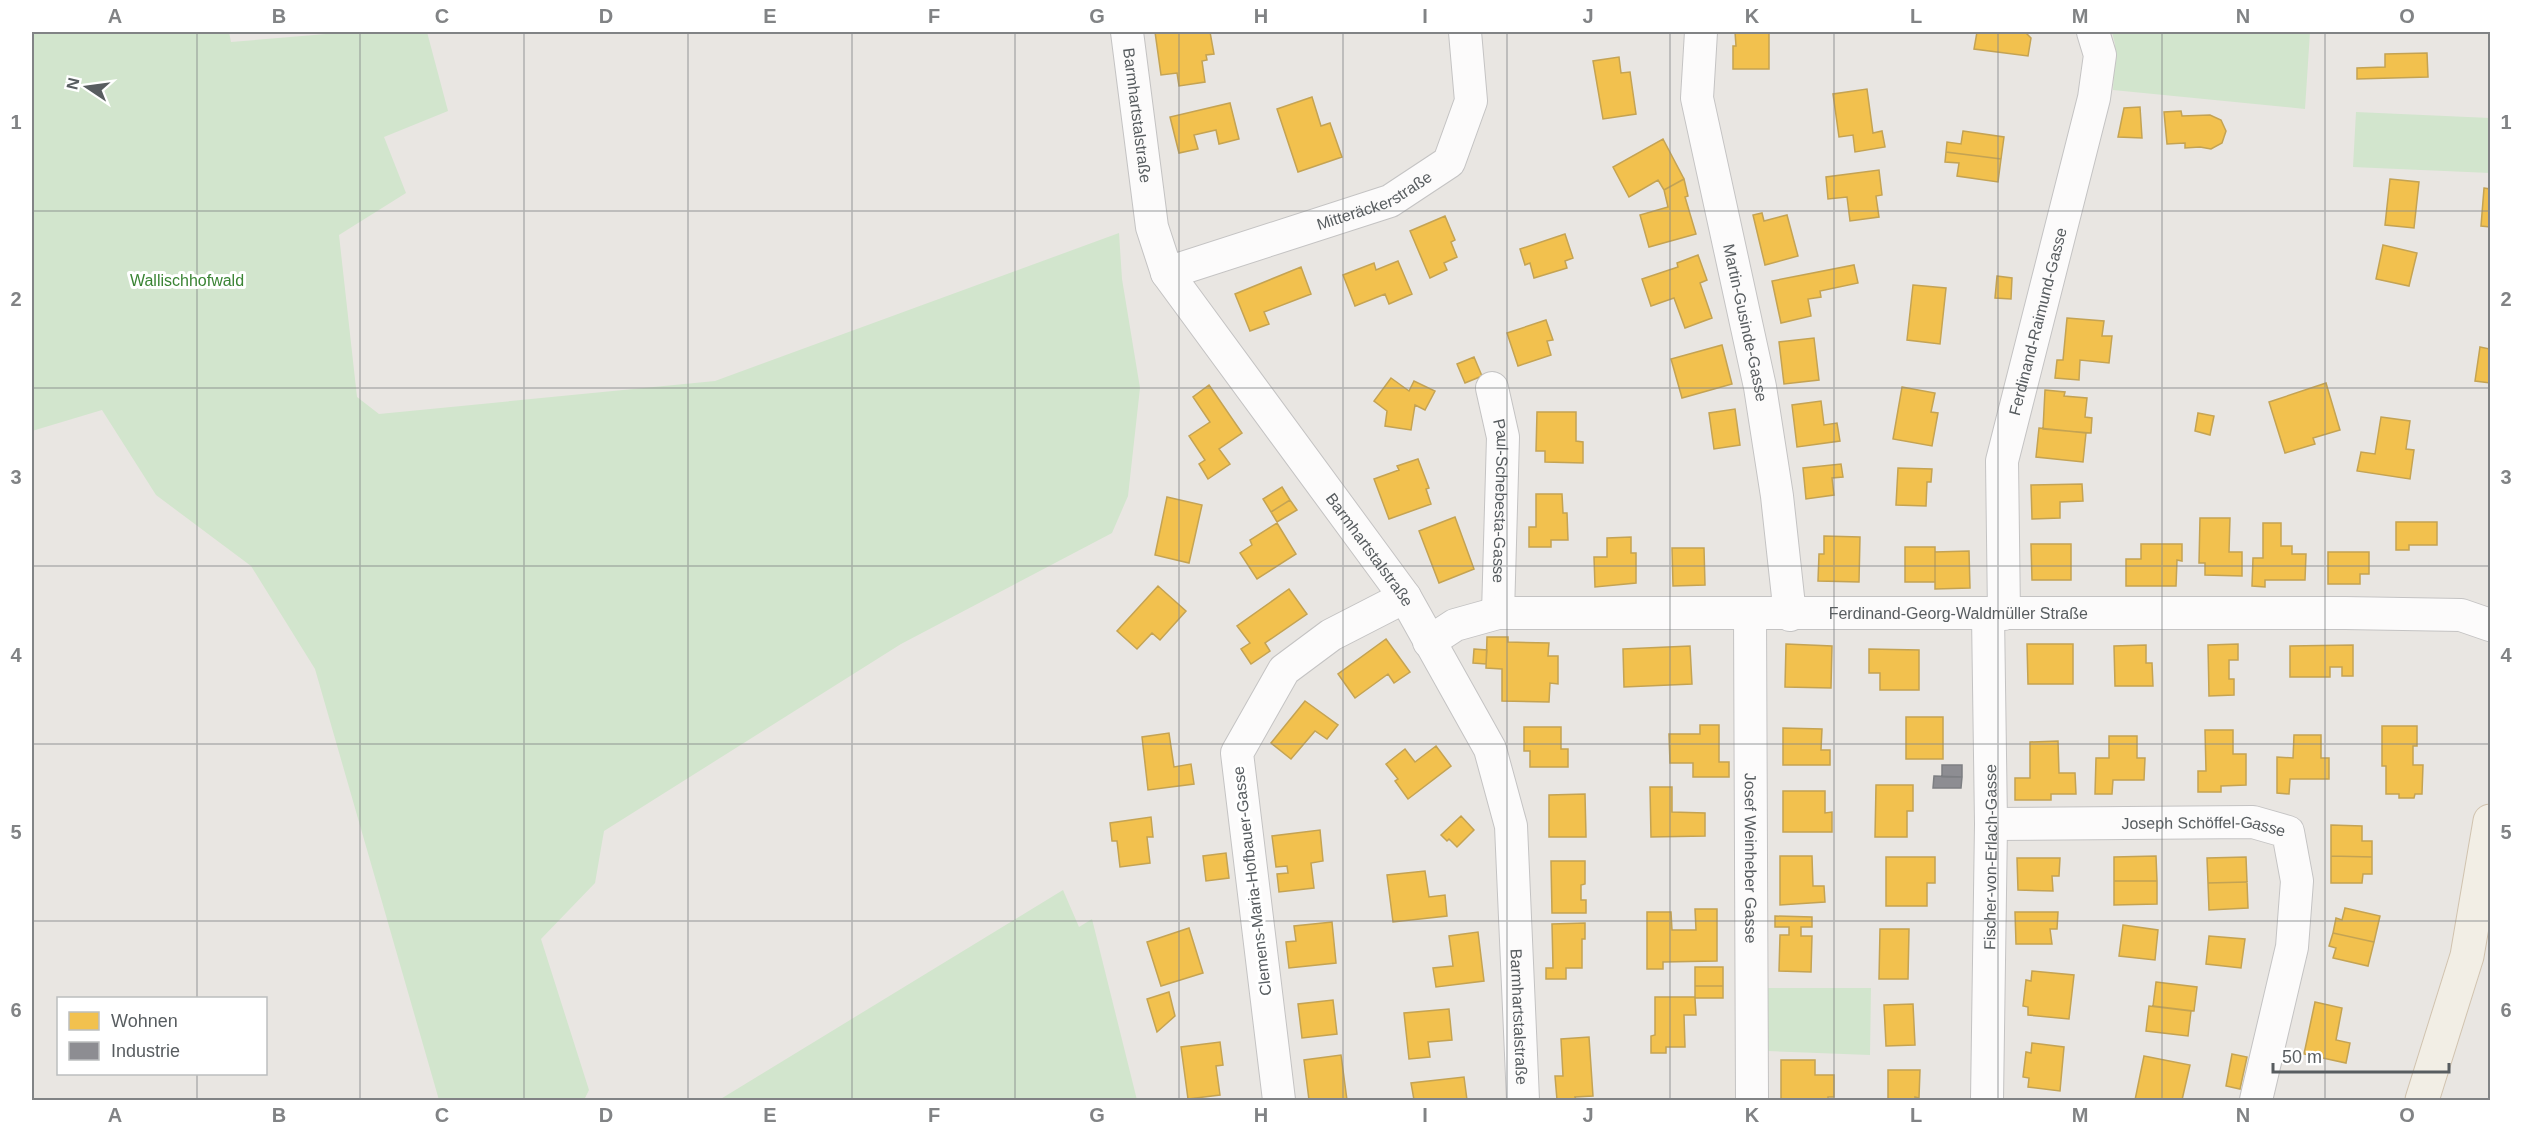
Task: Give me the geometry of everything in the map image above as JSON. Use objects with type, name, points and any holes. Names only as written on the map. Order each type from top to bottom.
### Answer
[{"type":"main road","points":[[2422,1101],[2467,956],[2490,821]]},
{"type":"street","name":"Barmhartstalstraße","points":[[1127,32],[1152,226],[1167,273],[1405,597],[1490,749],[1510,826],[1523,1101]]},
{"type":"street","name":"Mitteräckerstraße","points":[[1167,273],[1390,201],[1449,162],[1471,101],[1465,32]]},
{"type":"street","name":"Martin-Gusinde-Gasse","points":[[1701,32],[1697,98],[1760,387],[1777,496],[1790,615]]},
{"type":"street","name":"Ferdinand-Raimund-Gasse","points":[[1996,614],[2002,461],[2094,98],[2100,56],[2093,32]]},
{"type":"street","name":"Paul-Schebesta-Gasse","points":[[1492,388],[1503,437],[1498,613]]},
{"type":"street","name":"Clemens-Maria-Hofbauer-Gasse","points":[[1279,1101],[1237,753],[1284,670],[1331,635],[1405,597]]},
{"type":"street","name":"Ferdinand-Georg-Waldmüller Straße","points":[[1429,642],[1455,625],[1498,613],[2461,615],[2490,625]]},
{"type":"street","name":"Fischer-von-Erlach-Gasse","points":[[1987,1101],[1996,614]]},
{"type":"street","name":"Josef Weinheber Gasse","points":[[1750,615],[1752,1101]]},
{"type":"street","name":"Joseph Schöffel-Gasse","points":[[1991,824],[2253,822],[2288,832],[2297,881],[2292,946],[2256,1101]]},
{"type":"green space","name":"Wallischhofwald","points":[[32,32],[229,32],[231,42],[350,32],[427,32],[448,111],[384,137],[406,193],[339,235],[357,397],[379,414],[715,381],[1119,233],[1122,279],[1140,388],[1128,496],[1112,533],[901,644],[604,831],[595,883],[541,939],[589,1090],[584,1100],[439,1100],[315,669],[251,566],[156,495],[102,410],[32,431]]},
{"type":"green space","points":[[2112,32],[2310,32],[2305,109],[2113,90],[2115,44]]},
{"type":"green space","points":[[2356,112],[2490,118],[2490,173],[2353,167]]},
{"type":"green space","points":[[1063,890],[1079,927],[1092,919],[1137,1100],[719,1100]]},
{"type":"green space","points":[[1768,988],[1871,988],[1870,1055],[1768,1051]]},
{"type":"building: Wohnen","points":[[1155,32],[1210,32],[1214,54],[1206,55],[1207,60],[1202,61],[1205,82],[1179,86],[1177,73],[1161,75]]},
{"type":"building: Wohnen","points":[[1735,32],[1769,32],[1769,69],[1733,69]]},
{"type":"building: Wohnen","points":[[1977,32],[2025,32],[2031,38],[2028,56],[1974,49]]},
{"type":"building: Wohnen","points":[[2427,53],[2428,77],[2357,79],[2357,68],[2385,67],[2385,54]]},
{"type":"building: Wohnen","points":[[1619,57],[1621,73],[1630,72],[1636,114],[1603,119],[1593,61]]},
{"type":"building: Wohnen","points":[[1867,89],[1873,133],[1882,131],[1885,147],[1855,152],[1853,135],[1839,137],[1833,94]]},
{"type":"building: Wohnen","points":[[1312,97],[1321,126],[1330,123],[1342,157],[1298,172],[1277,109]]},
{"type":"building: Wohnen","points":[[1230,103],[1239,139],[1219,144],[1216,130],[1194,135],[1198,149],[1179,153],[1170,117]]},
{"type":"building: Wohnen","points":[[2140,107],[2142,138],[2118,137],[2124,108]]},
{"type":"building: Wohnen","points":[[2181,111],[2182,116],[2210,115],[2221,120],[2226,131],[2222,143],[2211,149],[2185,148],[2185,143],[2167,144],[2164,112]]},
{"type":"building: Wohnen","points":[[1963,131],[2004,137],[2001,159],[1946,152],[1947,142],[1961,144]]},
{"type":"building: Wohnen","points":[[1663,139],[1684,179],[1664,190],[1658,180],[1629,197],[1613,167]]},
{"type":"building: Wohnen","points":[[1946,152],[2001,159],[1998,182],[1957,176],[1959,163],[1945,162]]},
{"type":"building: Wohnen","points":[[1879,170],[1882,195],[1876,196],[1879,217],[1850,221],[1847,197],[1828,199],[1826,177]]},
{"type":"building: Wohnen","points":[[1684,179],[1688,196],[1685,197],[1696,234],[1649,247],[1640,215],[1668,207],[1664,190]]},
{"type":"building: Wohnen","points":[[2390,179],[2419,182],[2414,228],[2385,225]]},
{"type":"building: Wohnen","points":[[2484,188],[2490,189],[2490,227],[2481,226]]},
{"type":"building: Wohnen","points":[[1762,213],[1764,221],[1787,215],[1798,256],[1765,265],[1753,215]]},
{"type":"building: Wohnen","points":[[1445,216],[1455,240],[1451,242],[1457,257],[1444,263],[1447,270],[1430,278],[1410,231]]},
{"type":"building: Wohnen","points":[[1565,234],[1573,258],[1565,261],[1567,268],[1534,278],[1530,263],[1525,265],[1520,249]]},
{"type":"building: Wohnen","points":[[2383,245],[2417,253],[2409,286],[2376,279]]},
{"type":"building: Wohnen","points":[[1698,255],[1707,280],[1700,283],[1712,318],[1685,328],[1674,298],[1651,306],[1642,279],[1678,267],[1677,263]]},
{"type":"building: Wohnen","points":[[1398,261],[1412,294],[1389,304],[1385,294],[1355,306],[1343,275],[1374,263],[1376,270]]},
{"type":"building: Wohnen","points":[[1854,265],[1858,283],[1820,291],[1821,297],[1808,299],[1811,316],[1781,323],[1772,281]]},
{"type":"building: Wohnen","points":[[1301,267],[1311,294],[1264,312],[1269,324],[1250,331],[1235,294]]},
{"type":"building: Wohnen","points":[[1997,276],[2012,278],[2011,299],[1995,298]]},
{"type":"building: Wohnen","points":[[1913,285],[1946,288],[1940,344],[1907,340]]},
{"type":"building: Wohnen","points":[[2067,318],[2104,321],[2102,336],[2112,336],[2109,363],[2080,360],[2079,380],[2055,378],[2057,360],[2063,360]]},
{"type":"building: Wohnen","points":[[1546,320],[1553,340],[1547,341],[1551,355],[1518,366],[1507,333]]},
{"type":"building: Wohnen","points":[[1814,338],[1819,380],[1784,384],[1779,342]]},
{"type":"building: Wohnen","points":[[1722,345],[1732,384],[1682,398],[1671,359]]},
{"type":"building: Wohnen","points":[[2480,347],[2490,349],[2490,383],[2475,381]]},
{"type":"building: Wohnen","points":[[1474,357],[1482,376],[1465,383],[1457,364]]},
{"type":"building: Wohnen","points":[[1391,378],[1409,391],[1414,381],[1435,391],[1425,410],[1415,405],[1411,430],[1385,426],[1387,411],[1374,401]]},
{"type":"building: Wohnen","points":[[2326,383],[2340,430],[2313,438],[2315,444],[2285,453],[2269,402]]},
{"type":"building: Wohnen","points":[[1209,385],[1242,433],[1219,449],[1230,464],[1208,479],[1199,464],[1205,460],[1189,436],[1210,422],[1193,397]]},
{"type":"building: Wohnen","points":[[1902,387],[1935,393],[1931,412],[1938,413],[1932,446],[1893,439]]},
{"type":"building: Wohnen","points":[[2045,390],[2065,392],[2064,396],[2087,398],[2085,417],[2092,418],[2091,433],[2043,429]]},
{"type":"building: Wohnen","points":[[1821,401],[1824,425],[1837,423],[1840,441],[1797,447],[1792,405]]},
{"type":"building: Wohnen","points":[[1735,409],[1740,445],[1714,449],[1709,413]]},
{"type":"building: Wohnen","points":[[1537,412],[1576,412],[1576,441],[1583,442],[1583,463],[1545,462],[1545,451],[1536,451]]},
{"type":"building: Wohnen","points":[[2198,413],[2214,416],[2210,435],[2195,431]]},
{"type":"building: Wohnen","points":[[2381,417],[2410,421],[2406,449],[2414,450],[2410,479],[2357,471],[2361,452],[2375,454]]},
{"type":"building: Wohnen","points":[[2039,428],[2086,433],[2083,462],[2036,457]]},
{"type":"building: Wohnen","points":[[1418,459],[1429,488],[1426,489],[1431,504],[1389,519],[1374,479],[1399,470],[1397,466]]},
{"type":"building: Wohnen","points":[[1841,464],[1843,477],[1832,478],[1834,495],[1806,499],[1803,468]]},
{"type":"building: Wohnen","points":[[1898,468],[1932,469],[1931,482],[1927,482],[1926,506],[1896,505]]},
{"type":"building: Wohnen","points":[[2082,484],[2083,501],[2060,502],[2060,518],[2032,519],[2031,485]]},
{"type":"building: Wohnen","points":[[1282,487],[1290,500],[1271,512],[1263,499]]},
{"type":"building: Wohnen","points":[[1536,494],[1562,494],[1563,513],[1567,513],[1568,540],[1551,540],[1551,547],[1529,547],[1529,527],[1536,527]]},
{"type":"building: Wohnen","points":[[1167,497],[1202,505],[1189,563],[1155,555]]},
{"type":"building: Wohnen","points":[[1290,500],[1297,510],[1277,522],[1271,512]]},
{"type":"building: Wohnen","points":[[1455,517],[1474,569],[1439,583],[1419,531]]},
{"type":"building: Wohnen","points":[[2200,518],[2230,518],[2229,552],[2242,552],[2242,576],[2205,575],[2205,563],[2199,563]]},
{"type":"building: Wohnen","points":[[2396,522],[2437,522],[2437,545],[2409,545],[2409,550],[2396,550]]},
{"type":"building: Wohnen","points":[[1277,523],[1296,554],[1257,579],[1240,553],[1252,545],[1250,540]]},
{"type":"building: Wohnen","points":[[2263,523],[2281,523],[2281,546],[2292,546],[2292,554],[2306,554],[2305,580],[2265,580],[2265,587],[2252,586],[2253,558],[2263,558]]},
{"type":"building: Wohnen","points":[[1824,536],[1860,537],[1859,582],[1818,581],[1819,554],[1824,554]]},
{"type":"building: Wohnen","points":[[1631,537],[1631,553],[1636,553],[1636,583],[1595,587],[1594,557],[1607,557],[1607,538]]},
{"type":"building: Wohnen","points":[[2031,544],[2071,544],[2071,580],[2032,580]]},
{"type":"building: Wohnen","points":[[2141,544],[2182,544],[2182,561],[2177,560],[2176,586],[2126,586],[2126,559],[2141,559]]},
{"type":"building: Wohnen","points":[[1905,547],[1935,547],[1935,582],[1905,582]]},
{"type":"building: Wohnen","points":[[1672,548],[1704,548],[1705,585],[1673,586]]},
{"type":"building: Wohnen","points":[[1969,551],[1970,588],[1935,589],[1935,552]]},
{"type":"building: Wohnen","points":[[2328,552],[2369,552],[2369,574],[2360,574],[2360,584],[2328,584]]},
{"type":"building: Wohnen","points":[[1158,586],[1186,611],[1160,640],[1152,633],[1137,649],[1117,631]]},
{"type":"building: Wohnen","points":[[1289,589],[1307,614],[1265,643],[1270,651],[1251,664],[1241,649],[1250,643],[1237,626]]},
{"type":"building: Wohnen","points":[[1487,637],[1508,637],[1508,642],[1549,643],[1548,656],[1558,656],[1558,684],[1550,683],[1549,702],[1502,701],[1502,669],[1486,668]]},
{"type":"building: Wohnen","points":[[1386,639],[1410,672],[1394,683],[1388,674],[1355,698],[1338,674]]},
{"type":"building: Wohnen","points":[[1786,644],[1832,646],[1831,688],[1785,687]]},
{"type":"building: Wohnen","points":[[2027,644],[2073,644],[2073,684],[2028,684]]},
{"type":"building: Wohnen","points":[[2238,644],[2238,660],[2229,660],[2229,679],[2234,679],[2234,695],[2209,696],[2208,645]]},
{"type":"building: Wohnen","points":[[2146,645],[2146,663],[2152,663],[2153,686],[2115,686],[2114,646]]},
{"type":"building: Wohnen","points":[[2353,645],[2353,676],[2342,676],[2342,667],[2330,667],[2330,677],[2290,677],[2290,646]]},
{"type":"building: Wohnen","points":[[1690,646],[1692,684],[1624,687],[1623,649]]},
{"type":"building: Wohnen","points":[[1474,649],[1487,650],[1486,664],[1473,663]]},
{"type":"building: Wohnen","points":[[1869,649],[1919,650],[1919,690],[1880,690],[1880,673],[1869,673]]},
{"type":"building: Wohnen","points":[[1305,701],[1338,725],[1327,739],[1315,731],[1291,759],[1271,743]]},
{"type":"building: Wohnen","points":[[1906,717],[1943,717],[1943,759],[1906,759]]},
{"type":"building: Wohnen","points":[[1700,725],[1719,725],[1719,762],[1729,762],[1729,777],[1693,777],[1693,763],[1670,763],[1669,734],[1700,734]]},
{"type":"building: Wohnen","points":[[2382,726],[2417,726],[2417,746],[2413,746],[2413,765],[2423,765],[2422,794],[2415,794],[2414,798],[2399,798],[2399,794],[2386,794],[2386,766],[2382,766]]},
{"type":"building: Wohnen","points":[[1524,727],[1561,727],[1561,749],[1568,749],[1568,767],[1530,767],[1530,751],[1524,751]]},
{"type":"building: Wohnen","points":[[1783,728],[1822,729],[1821,750],[1830,750],[1830,765],[1783,765]]},
{"type":"building: Wohnen","points":[[2205,730],[2233,730],[2233,754],[2246,754],[2246,785],[2221,786],[2221,792],[2198,792],[2198,771],[2206,771]]},
{"type":"building: Wohnen","points":[[1169,733],[1174,767],[1191,764],[1194,784],[1148,790],[1142,737]]},
{"type":"building: Wohnen","points":[[2294,735],[2321,735],[2321,758],[2329,758],[2329,779],[2290,779],[2289,794],[2277,793],[2277,757],[2293,758]]},
{"type":"building: Wohnen","points":[[2109,736],[2137,736],[2137,758],[2145,758],[2144,780],[2113,780],[2112,794],[2095,794],[2096,758],[2109,758]]},
{"type":"building: Wohnen","points":[[2058,741],[2059,773],[2075,773],[2076,794],[2051,794],[2051,800],[2015,800],[2015,778],[2030,778],[2030,742]]},
{"type":"building: Wohnen","points":[[1436,746],[1451,766],[1408,799],[1395,781],[1398,779],[1386,764],[1405,749],[1415,762]]},
{"type":"building: Wohnen","points":[[1876,785],[1913,785],[1913,811],[1907,811],[1907,837],[1875,837]]},
{"type":"building: Wohnen","points":[[1650,787],[1672,787],[1672,812],[1705,813],[1705,836],[1651,837]]},
{"type":"building: Wohnen","points":[[1783,791],[1825,791],[1825,813],[1832,812],[1832,832],[1783,832]]},
{"type":"building: Wohnen","points":[[1585,794],[1586,837],[1549,837],[1549,795]]},
{"type":"building: Wohnen","points":[[1461,816],[1474,830],[1457,847],[1441,835]]},
{"type":"building: Wohnen","points":[[1151,817],[1153,837],[1147,837],[1150,863],[1120,867],[1117,841],[1112,841],[1110,823]]},
{"type":"building: Wohnen","points":[[2331,825],[2362,826],[2362,841],[2372,841],[2372,857],[2331,856]]},
{"type":"building: Wohnen","points":[[1320,830],[1323,861],[1311,863],[1314,888],[1279,892],[1277,874],[1288,873],[1287,866],[1276,867],[1272,836]]},
{"type":"building: Wohnen","points":[[1226,853],[1229,878],[1206,881],[1203,856]]},
{"type":"building: Wohnen","points":[[1780,856],[1812,856],[1813,886],[1824,886],[1825,902],[1780,905]]},
{"type":"building: Wohnen","points":[[2156,856],[2157,881],[2114,881],[2114,857]]},
{"type":"building: Wohnen","points":[[2331,856],[2372,857],[2372,874],[2363,874],[2362,883],[2331,883]]},
{"type":"building: Wohnen","points":[[1886,857],[1935,857],[1935,883],[1927,883],[1927,906],[1886,906]]},
{"type":"building: Wohnen","points":[[2246,857],[2247,882],[2208,883],[2207,858]]},
{"type":"building: Wohnen","points":[[2017,858],[2060,858],[2059,876],[2052,876],[2053,891],[2018,890]]},
{"type":"building: Wohnen","points":[[1551,861],[1585,861],[1585,884],[1581,885],[1581,900],[1586,900],[1586,913],[1552,913]]},
{"type":"building: Wohnen","points":[[1425,871],[1429,897],[1445,895],[1447,916],[1393,922],[1387,875]]},
{"type":"building: Wohnen","points":[[2114,881],[2157,881],[2157,904],[2114,905]]},
{"type":"building: Wohnen","points":[[2247,882],[2248,908],[2209,910],[2208,883]]},
{"type":"building: Wohnen","points":[[2345,908],[2380,916],[2374,942],[2333,933],[2336,918],[2342,920]]},
{"type":"building: Wohnen","points":[[1695,909],[1717,909],[1717,961],[1663,962],[1663,969],[1647,969],[1647,912],[1671,912],[1672,930],[1696,930]]},
{"type":"building: Wohnen","points":[[2015,912],[2058,912],[2057,929],[2050,929],[2052,944],[2016,944]]},
{"type":"building: Wohnen","points":[[1775,916],[1812,917],[1812,927],[1801,927],[1801,936],[1812,936],[1811,972],[1779,971],[1780,935],[1789,935],[1789,927],[1775,927]]},
{"type":"building: Wohnen","points":[[1332,922],[1336,963],[1289,968],[1286,942],[1296,941],[1294,926]]},
{"type":"building: Wohnen","points":[[1585,923],[1585,939],[1582,939],[1582,968],[1566,968],[1566,979],[1546,979],[1546,968],[1553,968],[1552,924]]},
{"type":"building: Wohnen","points":[[2123,925],[2158,930],[2155,960],[2119,956]]},
{"type":"building: Wohnen","points":[[1189,928],[1203,973],[1161,986],[1147,942]]},
{"type":"building: Wohnen","points":[[1880,929],[1909,929],[1908,979],[1879,979]]},
{"type":"building: Wohnen","points":[[1478,932],[1484,981],[1436,987],[1433,968],[1453,966],[1449,936]]},
{"type":"building: Wohnen","points":[[2333,933],[2374,942],[2368,966],[2333,958],[2336,948],[2329,946]]},
{"type":"building: Wohnen","points":[[2209,936],[2245,939],[2241,968],[2206,964]]},
{"type":"building: Wohnen","points":[[1695,967],[1723,967],[1723,986],[1695,986]]},
{"type":"building: Wohnen","points":[[2032,971],[2074,975],[2069,1019],[2028,1015],[2028,1007],[2023,1006],[2026,980],[2031,981]]},
{"type":"building: Wohnen","points":[[2156,982],[2197,987],[2194,1011],[2153,1006]]},
{"type":"building: Wohnen","points":[[1695,986],[1723,986],[1723,998],[1695,998],[1696,1015],[1684,1015],[1685,1047],[1666,1047],[1666,1053],[1651,1053],[1651,1036],[1655,1035],[1655,997],[1695,997]]},
{"type":"building: Wohnen","points":[[1169,992],[1175,1016],[1157,1032],[1147,999]]},
{"type":"building: Wohnen","points":[[1333,1000],[1337,1034],[1302,1038],[1298,1004]]},
{"type":"building: Wohnen","points":[[2315,1002],[2342,1008],[2336,1040],[2350,1043],[2346,1063],[2304,1054]]},
{"type":"building: Wohnen","points":[[1913,1004],[1915,1045],[1886,1046],[1884,1005]]},
{"type":"building: Wohnen","points":[[2149,1006],[2191,1011],[2188,1036],[2146,1031]]},
{"type":"building: Wohnen","points":[[1449,1009],[1452,1040],[1428,1042],[1430,1057],[1409,1059],[1404,1013]]},
{"type":"building: Wohnen","points":[[1589,1037],[1593,1096],[1575,1097],[1576,1100],[1557,1100],[1555,1076],[1563,1076],[1561,1039]]},
{"type":"building: Wohnen","points":[[1220,1042],[1223,1065],[1216,1066],[1220,1095],[1188,1099],[1181,1047]]},
{"type":"building: Wohnen","points":[[2032,1043],[2064,1047],[2060,1091],[2028,1087],[2029,1078],[2023,1077],[2026,1052],[2031,1053]]},
{"type":"building: Wohnen","points":[[2232,1054],[2247,1057],[2240,1089],[2226,1086]]},
{"type":"building: Wohnen","points":[[1341,1055],[1347,1100],[1309,1100],[1304,1060]]},
{"type":"building: Wohnen","points":[[2144,1056],[2190,1065],[2182,1100],[2135,1100]]},
{"type":"building: Wohnen","points":[[1781,1060],[1815,1060],[1815,1075],[1834,1075],[1834,1097],[1828,1097],[1828,1100],[1781,1100]]},
{"type":"building: Wohnen","points":[[1888,1070],[1920,1070],[1919,1098],[1888,1100]]},
{"type":"building: Wohnen","points":[[1464,1077],[1467,1100],[1414,1100],[1411,1083]]},
{"type":"building: Industrie","points":[[1942,765],[1962,765],[1962,777],[1942,777]]},
{"type":"building: Industrie","points":[[1934,776],[1962,777],[1961,788],[1933,788]]}]
